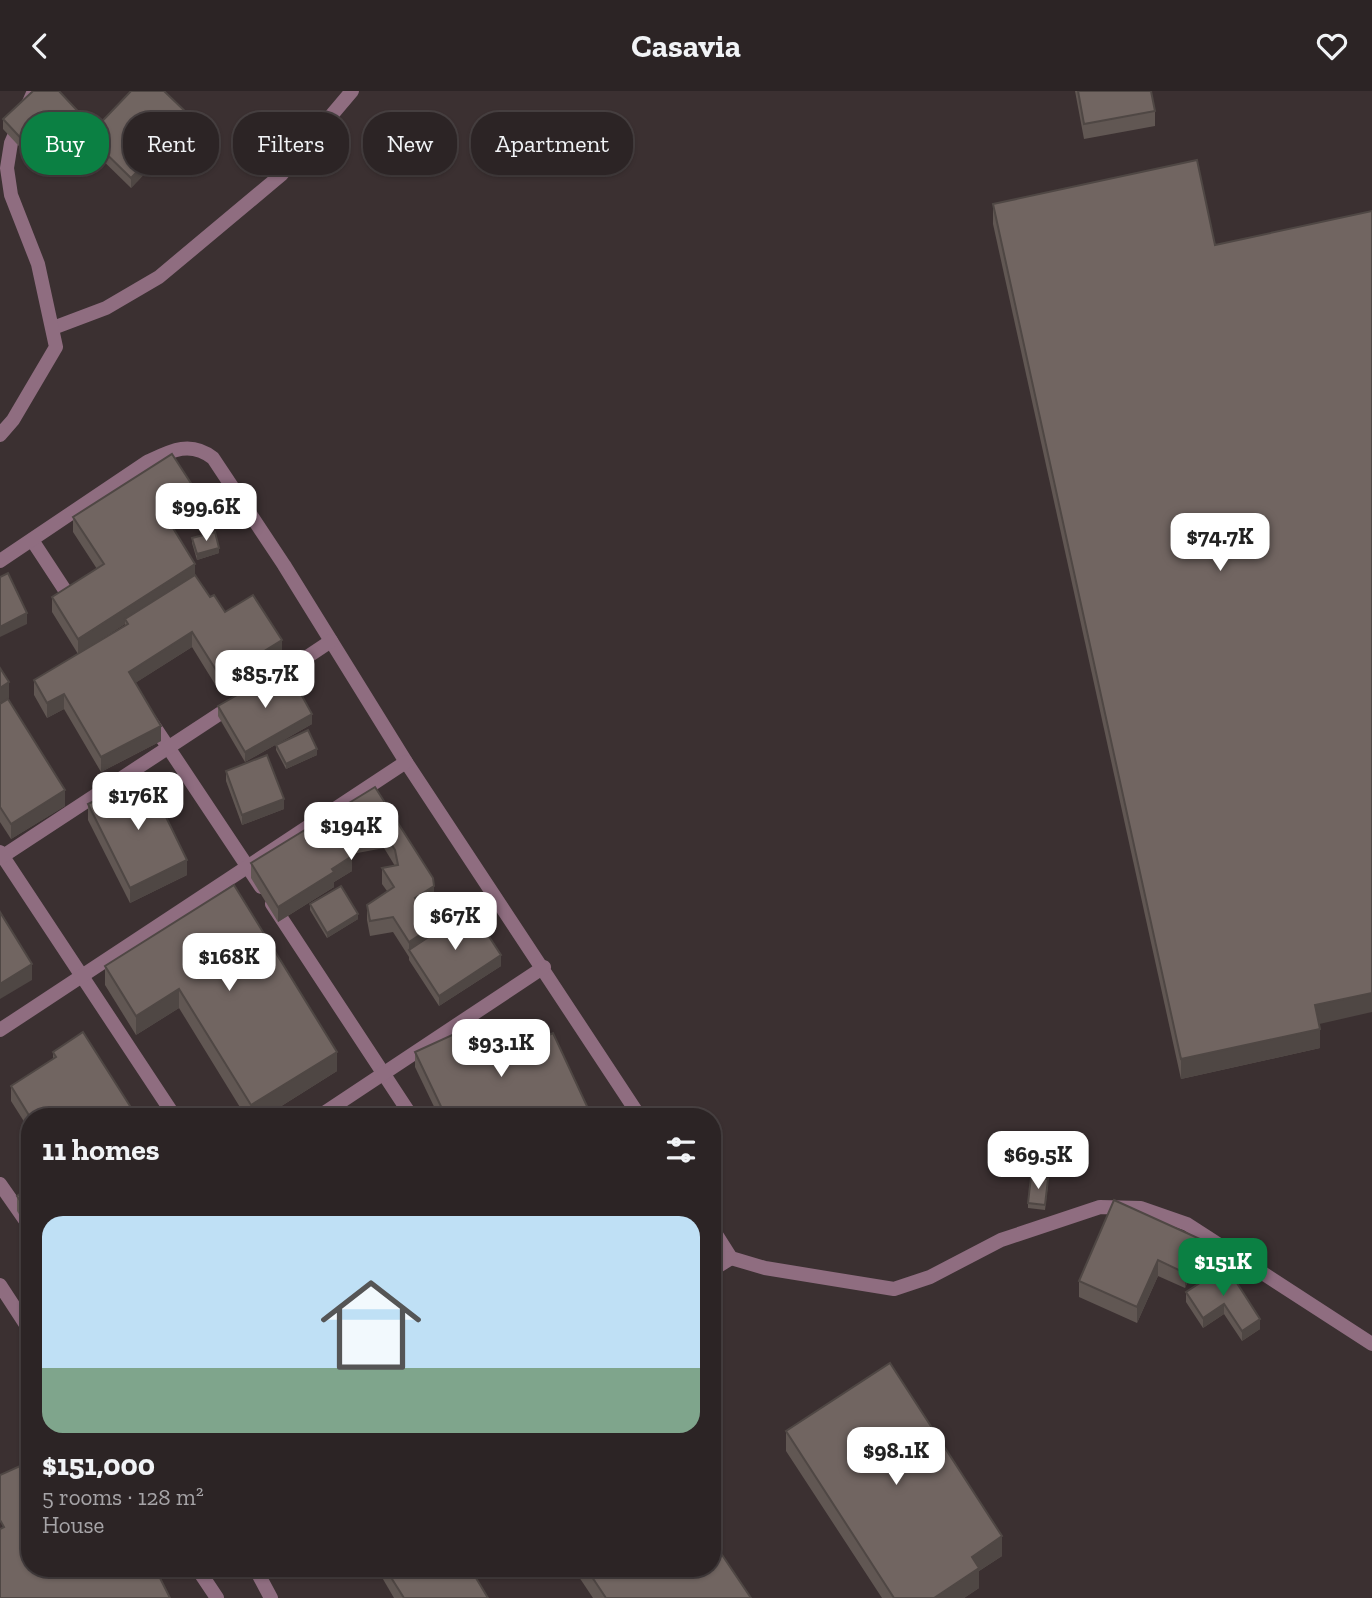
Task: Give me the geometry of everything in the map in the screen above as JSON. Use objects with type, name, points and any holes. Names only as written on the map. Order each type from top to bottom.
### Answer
[{"type":"street","points":[[0,435],[13,420],[56,347],[38,264],[11,195],[7,168],[11,143],[34,91]]},
{"type":"street","points":[[53,328],[106,308],[159,277],[281,175],[352,91]]},
{"type":"street","points":[[0,561],[147,462],[173,449],[203,450],[220,468],[406,762],[544,967],[634,1108]]},
{"type":"street","points":[[32,540],[85,621]]},
{"type":"street","points":[[169,1108],[1,855],[331,641]]},
{"type":"street","points":[[138,701],[406,1108]]},
{"type":"street","points":[[0,1030],[406,762]]},
{"type":"street","points":[[332,1108],[544,967]]},
{"type":"street","points":[[0,1184],[21,1214]]},
{"type":"street","points":[[721,1242],[731,1258],[765,1268],[894,1289],[930,1277],[1001,1240],[1101,1207],[1141,1208],[1187,1224],[1372,1345]]},
{"type":"street","points":[[721,1264],[731,1258]]},
{"type":"street","points":[[0,1285],[21,1317]]},
{"type":"street","points":[[203,1577],[217,1598]]},
{"type":"street","points":[[262,1577],[271,1598]]},
{"type":"building","points":[[33,91],[59,91],[79,112],[21,112],[21,138],[3,119]]},
{"type":"building","points":[[131,91],[164,91],[186,112],[123,112],[123,170],[109,157],[109,114]]},
{"type":"building","points":[[1078,91],[1151,91],[1155,111],[1084,124]]},
{"type":"building","points":[[1197,160],[1215,245],[1372,211],[1372,993],[1315,1005],[1320,1029],[1181,1059],[993,204]]},
{"type":"building","points":[[172,454],[198,494],[165,515],[195,564],[78,639],[52,597],[104,564],[73,517]]},
{"type":"building","points":[[215,532],[219,548],[197,554],[192,538]]},
{"type":"building","points":[[8,573],[27,613],[0,627],[0,577]]},
{"type":"building","points":[[195,575],[210,597],[214,595],[225,612],[253,595],[282,640],[221,678],[192,632],[129,672],[161,726],[101,757],[64,694],[47,703],[34,680],[128,624],[125,619]]},
{"type":"building","points":[[286,667],[312,714],[245,752],[218,706]]},
{"type":"building","points":[[0,668],[9,682],[0,688]]},
{"type":"building","points":[[8,699],[65,790],[11,824],[0,807],[0,704]]},
{"type":"building","points":[[308,730],[317,749],[286,764],[276,745]]},
{"type":"building","points":[[267,755],[284,799],[242,815],[226,771]]},
{"type":"building","points":[[146,776],[187,860],[130,888],[88,804]]},
{"type":"building","points":[[375,787],[433,878],[434,886],[415,898],[433,926],[409,942],[393,917],[370,921],[367,905],[394,887],[382,868],[398,865],[395,850],[384,833],[349,840],[352,856],[332,869],[334,872],[278,907],[251,863]]},
{"type":"building","points":[[234,885],[337,1052],[251,1105],[179,989],[136,1016],[105,966]]},
{"type":"building","points":[[341,886],[358,914],[327,933],[310,904]]},
{"type":"building","points":[[471,909],[501,955],[439,996],[409,950]]},
{"type":"building","points":[[0,912],[32,964],[0,984]]},
{"type":"building","points":[[474,1025],[492,1062],[553,1033],[588,1108],[442,1108],[415,1052]]},
{"type":"building","points":[[83,1032],[131,1108],[24,1108],[11,1086],[56,1057],[53,1052]]},
{"type":"building","points":[[1031,1177],[1048,1179],[1045,1205],[1028,1203]]},
{"type":"building","points":[[1114,1200],[1200,1239],[1185,1273],[1158,1260],[1137,1307],[1079,1281]]},
{"type":"building","points":[[1226,1266],[1260,1319],[1242,1331],[1224,1304],[1203,1318],[1186,1292]]},
{"type":"building","points":[[890,1363],[1002,1536],[972,1557],[979,1568],[934,1598],[894,1598],[786,1431]]},
{"type":"building","points":[[21,1468],[21,1577],[160,1577],[170,1598],[0,1598],[0,1529],[4,1527],[0,1520],[0,1475]]},
{"type":"building","points":[[721,1553],[751,1598],[606,1598],[592,1577],[721,1577]]},
{"type":"building","points":[[391,1577],[475,1577],[488,1598],[404,1598]]}]
